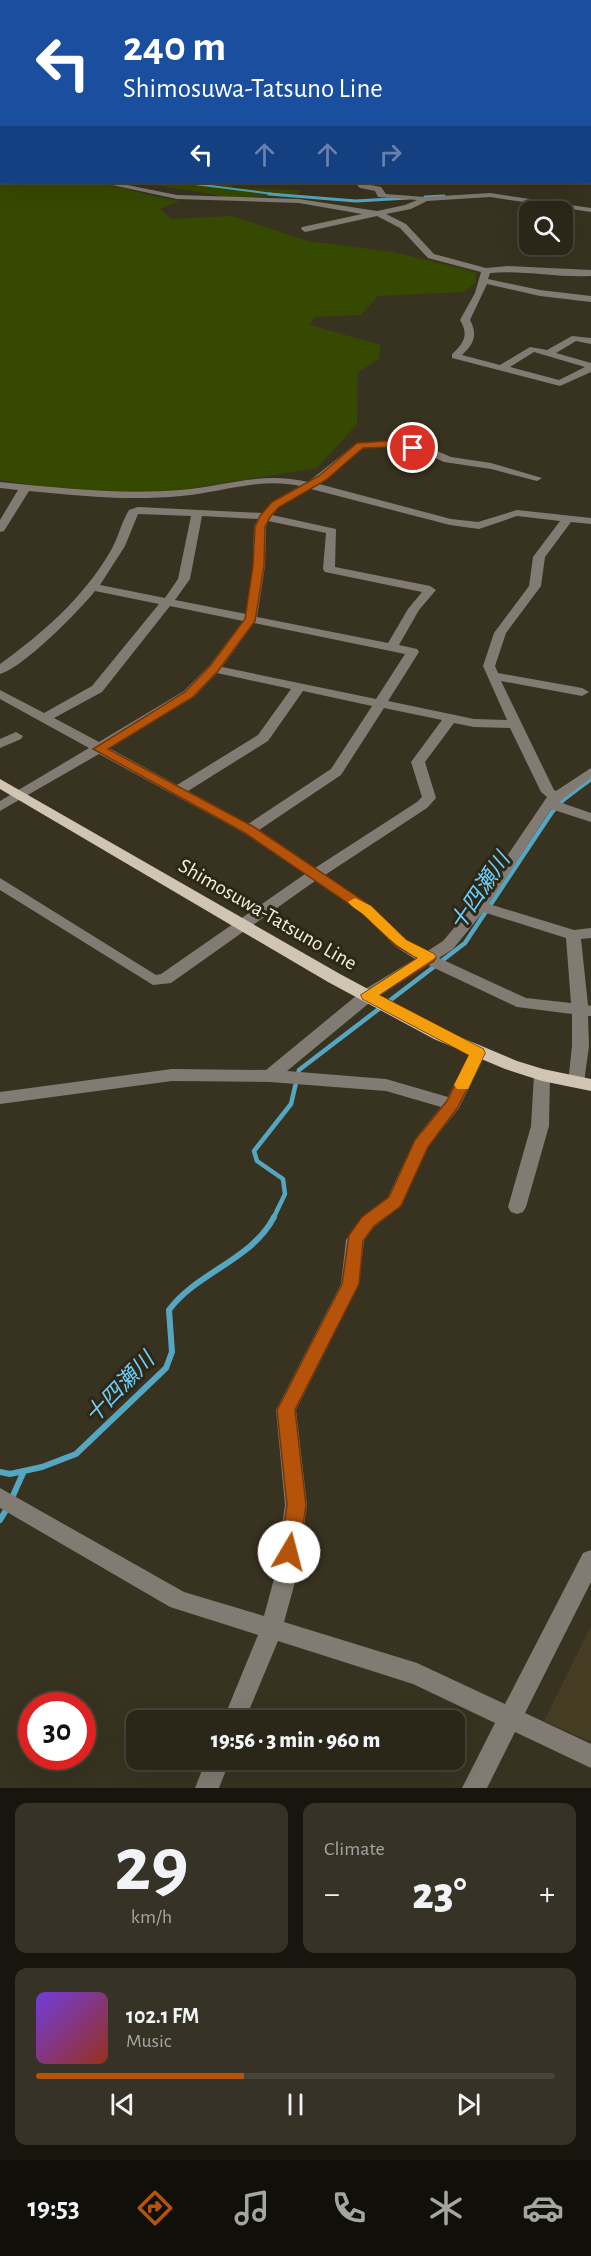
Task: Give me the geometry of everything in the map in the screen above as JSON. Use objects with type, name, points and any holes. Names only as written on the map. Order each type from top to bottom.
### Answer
[{"type":"main road","name":"Shimosuwa-Tatsuno Line","points":[[0,783],[242,924],[440,1035],[478,1053],[542,1075],[583,1084]]},
{"type":"street","points":[[107,183],[166,195],[299,201],[379,214],[403,226],[431,256],[484,276],[540,293],[591,299]]},
{"type":"street","points":[[358,183],[378,189],[381,195],[386,197],[418,196],[425,199]]},
{"type":"street","points":[[488,183],[490,195]]},
{"type":"street","points":[[304,229],[408,207],[425,199],[490,195],[591,210]]},
{"type":"street","points":[[484,276],[508,269],[591,273]]},
{"type":"street","points":[[484,276],[480,293],[465,320],[472,336],[469,344],[455,356],[560,383],[591,367]]},
{"type":"street","points":[[549,353],[575,338],[591,341]]},
{"type":"street","points":[[502,368],[533,349],[591,367]]},
{"type":"street","points":[[0,807],[189,694],[214,669],[251,619],[259,566],[260,527],[265,516],[275,505],[322,478],[361,445],[380,444],[428,450],[448,460],[491,466],[537,478]]},
{"type":"street","points":[[0,485],[79,493],[150,494],[181,493],[262,480],[287,480],[373,500],[450,522],[480,526],[503,516],[517,513],[591,521]]},
{"type":"street","points":[[0,529],[25,488]]},
{"type":"street","points":[[0,670],[31,648],[60,622],[93,587],[119,548],[133,512],[138,510],[265,516],[332,531],[329,569],[430,590],[414,609],[392,647]]},
{"type":"street","points":[[44,718],[97,688],[167,602],[184,579],[197,513]]},
{"type":"street","points":[[568,518],[539,557],[535,586],[500,633],[489,666],[514,724],[552,799],[591,818]]},
{"type":"street","points":[[93,587],[413,652],[336,772],[249,830]]},
{"type":"street","points":[[214,669],[450,719],[474,723],[514,724]]},
{"type":"street","points":[[492,676],[582,692]]},
{"type":"street","points":[[178,791],[263,738],[299,687]]},
{"type":"street","points":[[0,694],[249,830],[366,909],[401,943],[524,1002],[586,1011]]},
{"type":"street","points":[[0,884],[153,980],[165,979],[314,875],[422,805],[429,798],[418,762],[450,719]]},
{"type":"street","points":[[0,744],[16,736]]},
{"type":"street","points":[[270,1076],[368,995],[447,945],[480,906],[552,799],[591,772]]},
{"type":"street","points":[[480,906],[573,936],[591,933]]},
{"type":"street","points":[[573,936],[586,1011],[579,1067],[583,1084]]},
{"type":"street","points":[[238,1710],[271,1630],[286,1575],[296,1505],[286,1410],[350,1284],[355,1240],[368,1222],[395,1201],[421,1144],[453,1104],[478,1053]]},
{"type":"street","points":[[0,1098],[172,1075],[270,1076],[386,1085],[453,1104]]},
{"type":"street","points":[[516,1208],[540,1126],[542,1075]]},
{"type":"street","points":[[0,1497],[178,1600],[417,1674],[591,1756]]},
{"type":"street","points":[[474,1788],[591,1560]]},
{"type":"street","points":[[207,1788],[214,1770]]},
{"type":"shaded area","points":[[591,1626],[591,1742],[544,1721]]},
{"type":"green space","points":[[0,183],[95,183],[112,186],[180,201],[160,209],[171,219],[232,216],[307,241],[393,252],[476,272],[476,282],[464,292],[378,296],[361,315],[314,317],[310,325],[381,345],[379,359],[358,372],[357,424],[317,468],[123,499],[0,480]]},
{"type":"green space","points":[[144,183],[230,183],[234,188],[299,190],[298,194],[233,198]]},
{"type":"waterway","points":[[187,183],[280,195]]},
{"type":"waterway","points":[[269,194],[280,195]]},
{"type":"waterway","points":[[280,195],[356,201],[408,198]]},
{"type":"waterway","points":[[425,197],[444,196]]},
{"type":"waterway","name":"十四瀬川","points":[[586,783],[591,779]]},
{"type":"waterway","name":"十四瀬川","points":[[274,1217],[285,1194],[283,1179],[257,1161],[254,1151],[291,1104],[299,1070],[465,943],[552,812],[563,800],[588,781]]},
{"type":"waterway","name":"十四瀬川","points":[[0,1472],[10,1474],[42,1467],[76,1454],[166,1368],[172,1352],[169,1310],[194,1285],[252,1244],[274,1217]]},
{"type":"waterway","points":[[11,1500],[24,1471]]},
{"type":"waterway","points":[[0,1520],[8,1507]]},
{"type":"slow traffic","points":[[355,902],[366,909],[401,943],[416,953],[429,957],[368,995],[400,1014],[478,1053],[462,1085]]},
{"type":"route","points":[[289,1552],[296,1505],[286,1410],[350,1284],[355,1240],[368,1222],[395,1201],[421,1144],[453,1104],[478,1053],[400,1014],[368,995],[429,957],[416,953],[401,943],[366,909],[249,830],[99,749],[189,694],[214,669],[251,619],[259,566],[260,527],[265,516],[275,505],[322,478],[361,445],[387,444],[413,448]]}]
